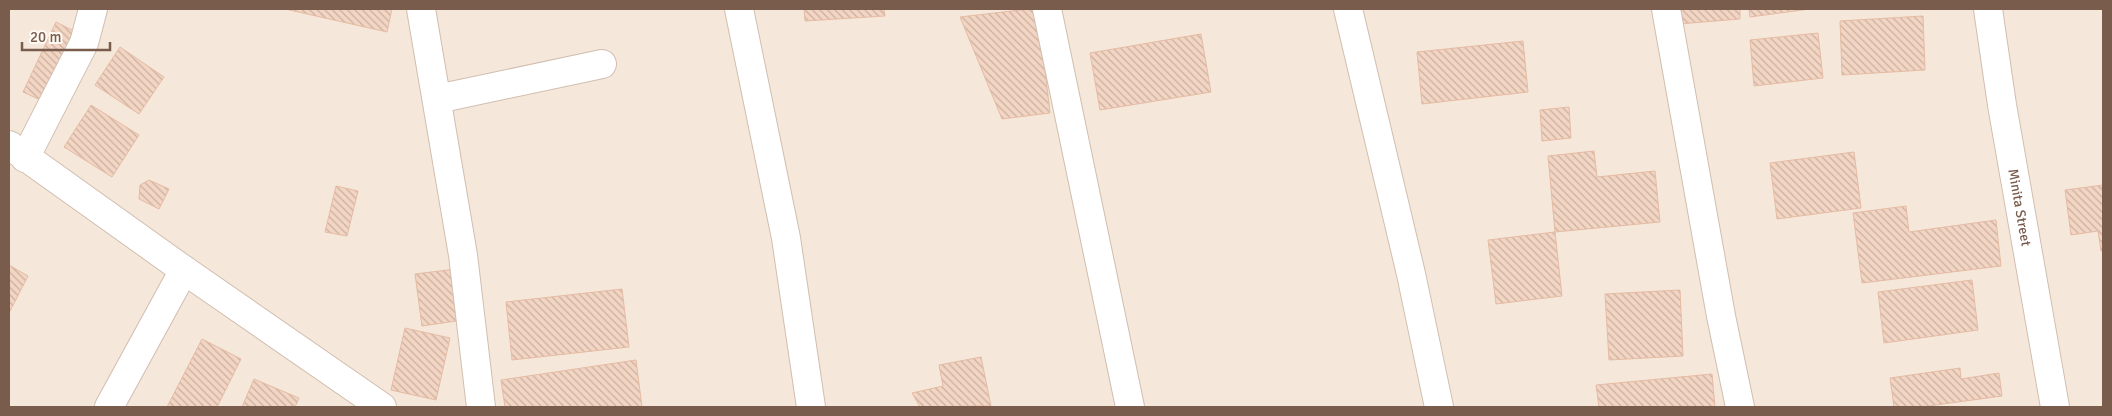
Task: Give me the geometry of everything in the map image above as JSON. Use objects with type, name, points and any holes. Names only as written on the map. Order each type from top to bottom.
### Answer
[{"type":"street","points":[[93,9],[84,43],[17,151],[184,270],[382,407]]},
{"type":"street","points":[[421,9],[463,255],[482,407]]},
{"type":"street","points":[[739,9],[786,238],[811,407]]},
{"type":"street","points":[[1048,9],[1130,407]]},
{"type":"street","points":[[1348,9],[1439,407]]},
{"type":"street","points":[[1666,9],[1721,316],[1740,407]]},
{"type":"street","name":"Minita Street","points":[[1988,9],[2004,114],[2055,407]]},
{"type":"street","points":[[437,99],[602,64]]},
{"type":"street","points":[[109,407],[184,270]]},
{"type":"shaded area","points":[[9,9],[2103,9],[2103,407],[9,407]]},
{"type":"building","points":[[285,9],[392,9],[387,32]]},
{"type":"building","points":[[804,9],[884,9],[885,16],[805,21]]},
{"type":"building","points":[[1038,9],[1050,113],[1002,119],[960,17]]},
{"type":"building","points":[[1678,9],[1740,9],[1740,19],[1679,24]]},
{"type":"building","points":[[1749,9],[1810,9],[1750,17]]},
{"type":"building","points":[[1923,16],[1925,70],[1842,75],[1840,21]]},
{"type":"building","points":[[56,22],[80,34],[47,103],[23,92]]},
{"type":"building","points":[[1818,33],[1823,78],[1754,86],[1750,40]]},
{"type":"building","points":[[1201,34],[1211,92],[1100,110],[1090,53]]},
{"type":"building","points":[[1523,41],[1528,92],[1422,104],[1417,52]]},
{"type":"building","points":[[120,47],[164,77],[139,114],[95,85]]},
{"type":"building","points":[[91,105],[139,135],[112,177],[64,147]]},
{"type":"building","points":[[1569,107],[1571,138],[1542,141],[1540,110]]},
{"type":"building","points":[[1594,151],[1597,177],[1655,171],[1660,222],[1555,232],[1548,156]]},
{"type":"building","points":[[1854,152],[1861,208],[1777,219],[1770,163]]},
{"type":"building","points":[[149,180],[169,189],[159,209],[139,199],[140,185]]},
{"type":"building","points":[[2103,185],[2103,251],[2101,251],[2098,231],[2071,235],[2065,190]]},
{"type":"building","points":[[336,186],[358,191],[347,236],[325,232]]},
{"type":"building","points":[[1906,206],[1909,232],[1996,220],[2001,266],[1862,283],[1853,213]]},
{"type":"building","points":[[1555,232],[1562,296],[1496,304],[1488,240]]},
{"type":"building","points":[[9,265],[28,276],[9,313]]},
{"type":"building","points":[[456,269],[463,320],[422,326],[415,274]]},
{"type":"building","points":[[1972,280],[1978,330],[1884,343],[1878,292]]},
{"type":"building","points":[[622,289],[629,347],[512,360],[506,302]]},
{"type":"building","points":[[1680,290],[1683,356],[1609,360],[1605,294]]},
{"type":"building","points":[[405,328],[450,338],[436,400],[391,390]]},
{"type":"building","points":[[202,339],[241,359],[217,407],[167,407]]},
{"type":"building","points":[[981,357],[991,406],[920,407],[912,393],[943,386],[939,365]]},
{"type":"building","points":[[636,360],[642,407],[505,407],[501,380]]},
{"type":"building","points":[[1960,368],[1961,379],[1999,373],[2002,396],[1921,407],[1894,407],[1890,378]]},
{"type":"building","points":[[1712,374],[1715,407],[1599,407],[1596,385]]},
{"type":"building","points":[[254,379],[299,398],[295,407],[242,407]]}]
